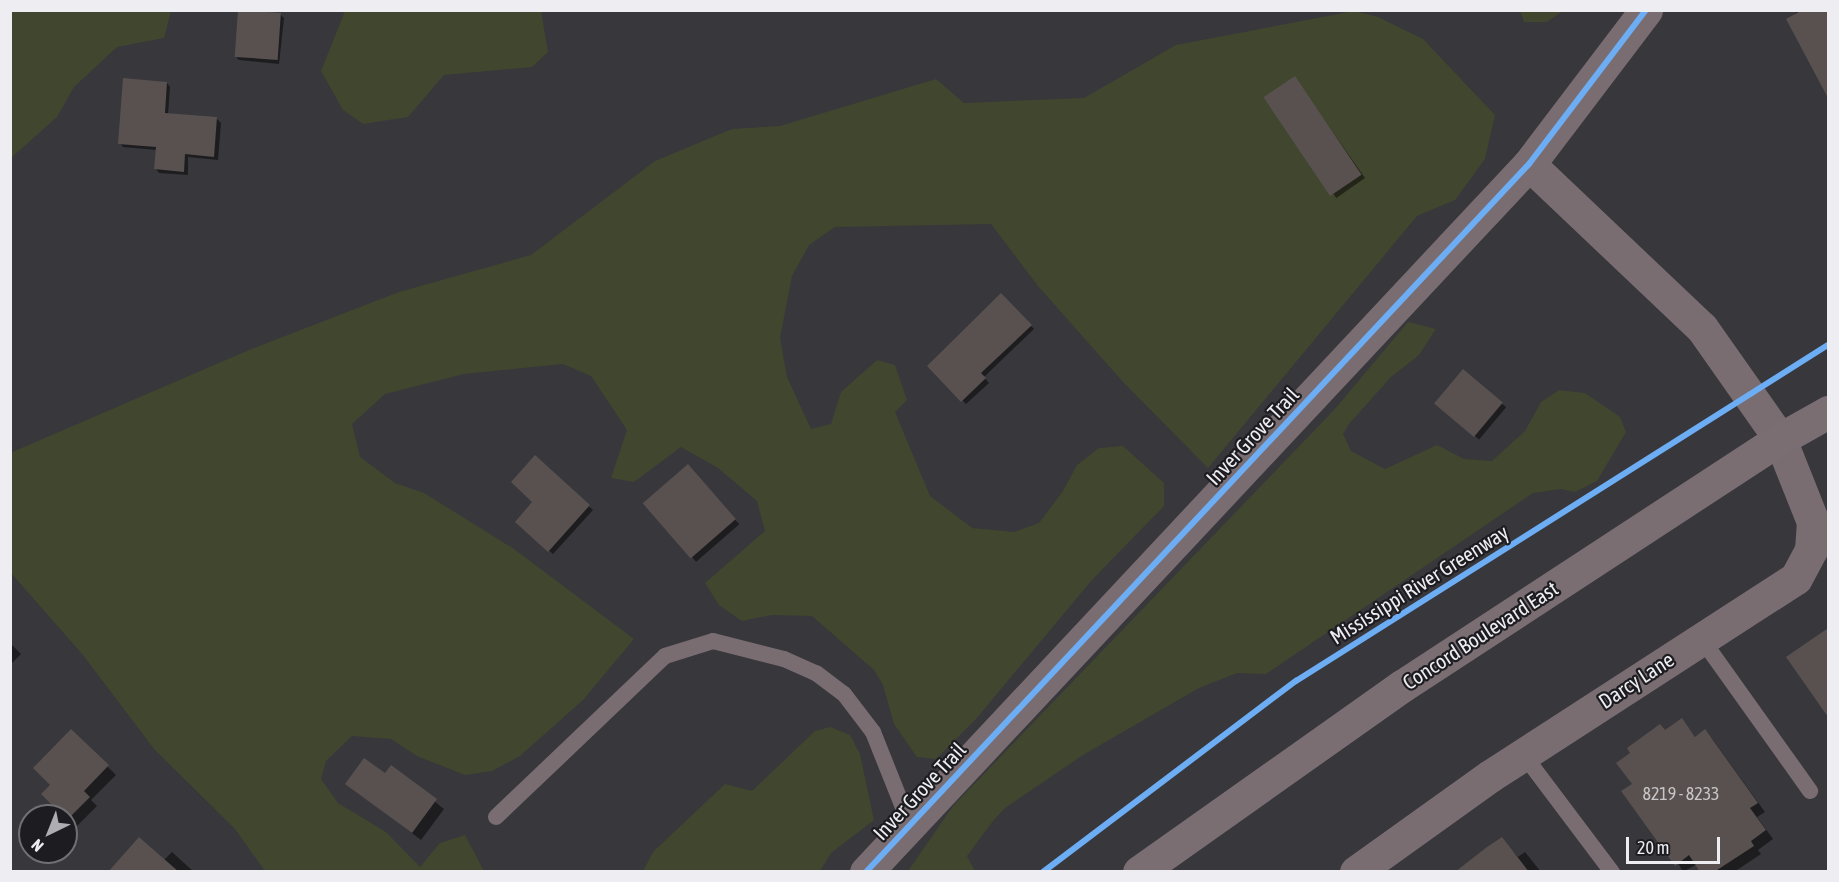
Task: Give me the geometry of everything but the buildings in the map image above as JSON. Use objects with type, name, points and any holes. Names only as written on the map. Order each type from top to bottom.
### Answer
[{"type":"main road","name":"Concord Boulevard East","points":[[1139,872],[1402,686],[1780,439],[1828,412]]},
{"type":"street","name":"Inver Grove Trail","points":[[866,872],[1529,164],[1646,10]]},
{"type":"street","name":"Darcy Lane","points":[[1356,872],[1523,754],[1796,578],[1811,550],[1813,522],[1780,439],[1702,328],[1529,164]]},
{"type":"lane","points":[[1701,638],[1810,792]]},
{"type":"lane","points":[[496,817],[666,656],[713,641],[784,659],[816,673],[844,694],[873,732],[910,825]]},
{"type":"lane","points":[[1523,754],[1612,872]]},
{"type":"green space","points":[[11,10],[171,11],[164,38],[117,47],[74,87],[57,117],[11,158]]},
{"type":"green space","points":[[1520,10],[1563,11],[1547,22],[1524,22]]},
{"type":"green space","points":[[345,11],[541,11],[548,52],[532,67],[444,75],[408,117],[363,124],[343,110],[321,71]]},
{"type":"green space","points":[[1354,11],[1378,17],[1423,39],[1495,115],[1485,159],[1455,200],[1417,216],[1208,468],[1123,382],[1038,286],[991,224],[835,227],[809,245],[792,276],[780,338],[787,377],[811,429],[831,424],[841,392],[877,360],[895,365],[907,400],[895,412],[930,496],[972,528],[1014,532],[1039,523],[1063,491],[1077,465],[1099,448],[1123,446],[1164,483],[1164,506],[1091,581],[976,719],[936,759],[917,757],[894,724],[883,685],[874,670],[812,616],[772,615],[742,621],[719,605],[705,583],[765,531],[757,501],[718,468],[681,447],[634,482],[611,478],[627,430],[591,376],[563,364],[464,374],[385,394],[352,424],[360,457],[395,483],[424,493],[514,549],[634,639],[583,700],[520,756],[492,771],[465,775],[417,756],[391,739],[352,736],[326,761],[321,779],[338,803],[386,832],[420,867],[440,843],[465,835],[484,871],[265,871],[235,829],[154,749],[83,655],[11,573],[10,453],[249,350],[399,292],[531,255],[655,161],[732,129],[780,126],[936,79],[964,103],[1084,98],[1176,45]]},
{"type":"green space","points":[[1408,322],[1436,329],[1419,355],[1391,377],[1349,424],[1343,434],[1351,451],[1385,469],[1437,445],[1464,459],[1492,461],[1525,431],[1541,402],[1559,390],[1585,393],[1620,417],[1626,432],[1597,481],[1575,492],[1561,489],[1533,493],[1266,674],[1237,673],[1199,688],[1083,755],[1005,808],[967,856],[975,871],[908,871],[953,806],[1334,410]]},
{"type":"green space","points":[[830,727],[850,735],[860,754],[874,820],[831,853],[820,871],[643,871],[653,852],[725,784],[752,791],[815,731]]},
{"type":"cycle path","points":[[866,872],[1529,164],[1646,10]]},
{"type":"cycle path","name":"Mississippi River Greenway","points":[[1043,872],[1296,681],[1828,345]]}]
